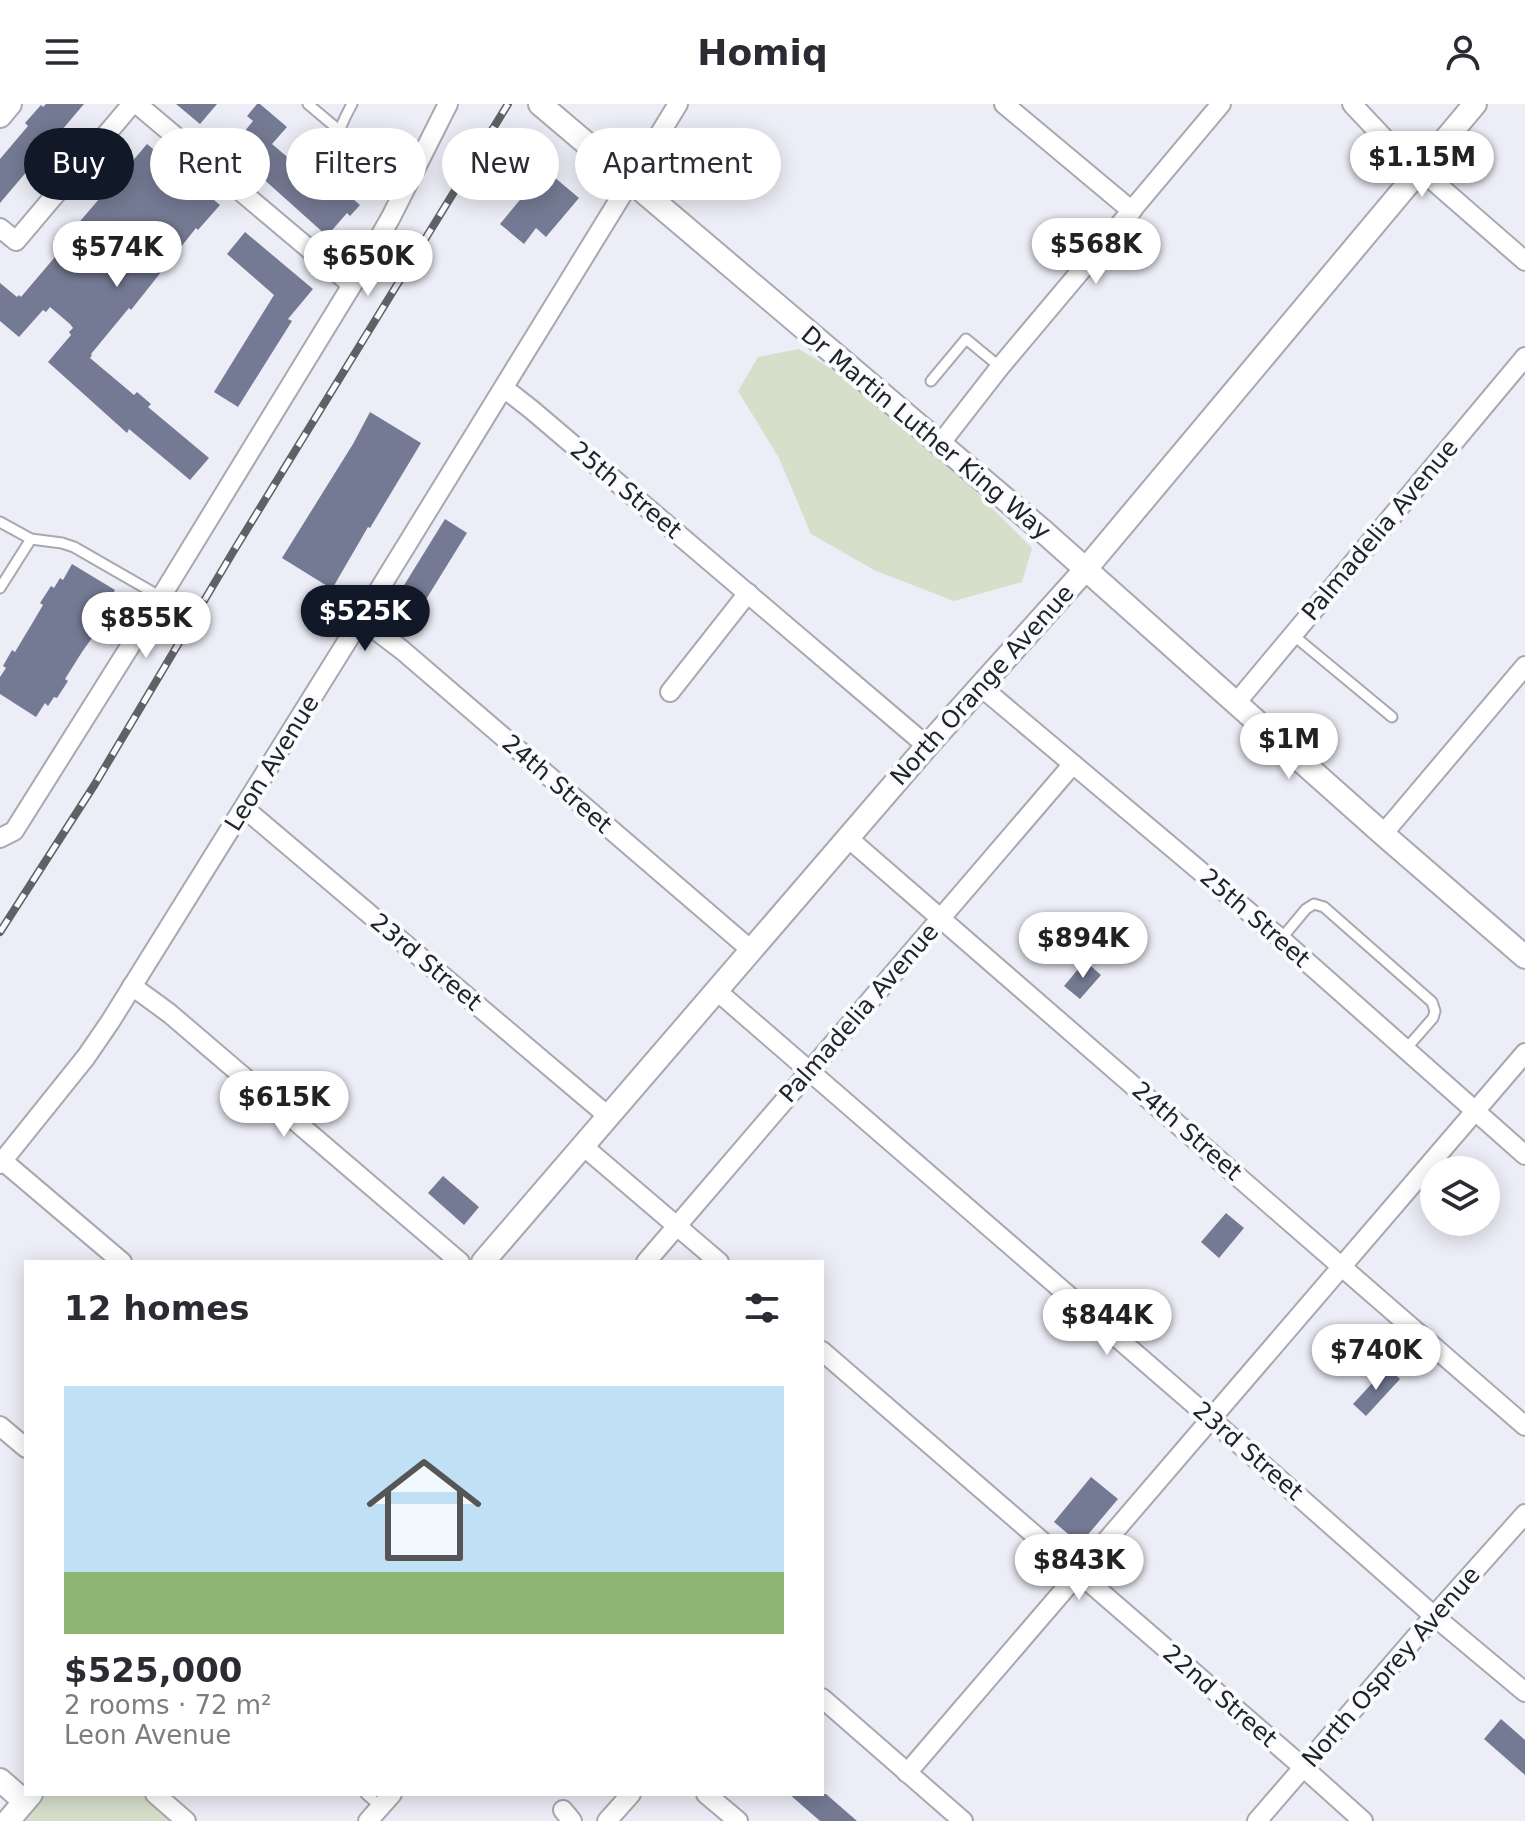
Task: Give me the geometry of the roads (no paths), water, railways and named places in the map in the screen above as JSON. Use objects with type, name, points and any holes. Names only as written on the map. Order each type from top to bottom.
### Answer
[{"type":"street","points":[[0,116],[10,104]]},
{"type":"street","points":[[0,228],[16,241],[135,104],[352,285]]},
{"type":"street","points":[[426,148],[448,104]]},
{"type":"street","name":"Dr Martin Luther King Way","points":[[540,104],[575,134]]},
{"type":"street","name":"Leon Avenue","points":[[663,128],[678,104]]},
{"type":"street","points":[[1004,104],[1132,211]]},
{"type":"street","points":[[940,444],[1000,367],[1221,104]]},
{"type":"street","points":[[1352,104],[1384,138],[1525,261]]},
{"type":"street","name":"North Orange Avenue","points":[[485,1260],[927,746],[1085,570],[1475,104]]},
{"type":"street","points":[[7,834],[161,597],[352,285],[400,200]]},
{"type":"street","name":"Leon Avenue","points":[[1,1163],[86,1057],[132,986],[618,200]]},
{"type":"street","name":"Dr Martin Luther King Way","points":[[652,200],[1044,532],[1383,834],[1524,954]]},
{"type":"street","name":"Palmadelia Avenue","points":[[1236,703],[1525,357]]},
{"type":"street","name":"25th Street","points":[[504,388],[927,746]]},
{"type":"street","points":[[670,692],[748,593]]},
{"type":"street","name":"24th Street","points":[[361,619],[751,950]]},
{"type":"street","points":[[1383,834],[1525,666]]},
{"type":"street","name":"25th Street","points":[[980,686],[1281,939],[1525,1155]]},
{"type":"street","name":"Palmadelia Avenue","points":[[648,1260],[1073,764]]},
{"type":"street","name":"23rd Street","points":[[244,808],[608,1116]]},
{"type":"street","name":"24th Street","points":[[848,838],[1525,1426]]},
{"type":"street","points":[[132,986],[169,1013],[458,1260]]},
{"type":"street","name":"23rd Street","points":[[717,991],[1525,1692]]},
{"type":"street","points":[[907,1773],[1475,1111],[1523,1060]]},
{"type":"street","points":[[583,1146],[717,1260]]},
{"type":"street","points":[[1,1163],[120,1260]]},
{"type":"street","name":"22nd Street","points":[[824,1353],[1363,1821]]},
{"type":"street","points":[[0,1426],[24,1446]]},
{"type":"street","name":"North Osprey Avenue","points":[[1257,1821],[1525,1514]]},
{"type":"street","points":[[824,1700],[963,1821]]},
{"type":"street","points":[[0,1780],[24,1795]]},
{"type":"street","points":[[157,1796],[186,1821]]},
{"type":"street","points":[[607,1821],[629,1796]]},
{"type":"street","points":[[708,1796],[738,1821]]},
{"type":"street","points":[[8,1821],[28,1798]]},
{"type":"lane","points":[[308,104],[336,128]]},
{"type":"lane","points":[[341,128],[352,104]]},
{"type":"lane","points":[[931,381],[966,339],[1000,367]]},
{"type":"lane","points":[[0,522],[31,539],[74,547],[161,597]]},
{"type":"lane","points":[[0,588],[31,539]]},
{"type":"lane","points":[[1293,635],[1392,717]]},
{"type":"lane","points":[[1281,939],[1306,909],[1314,904],[1324,907],[1432,1002],[1435,1011],[1433,1018],[1405,1050]]},
{"type":"railway","points":[[0,932],[95,784],[233,552],[508,104]]}]
